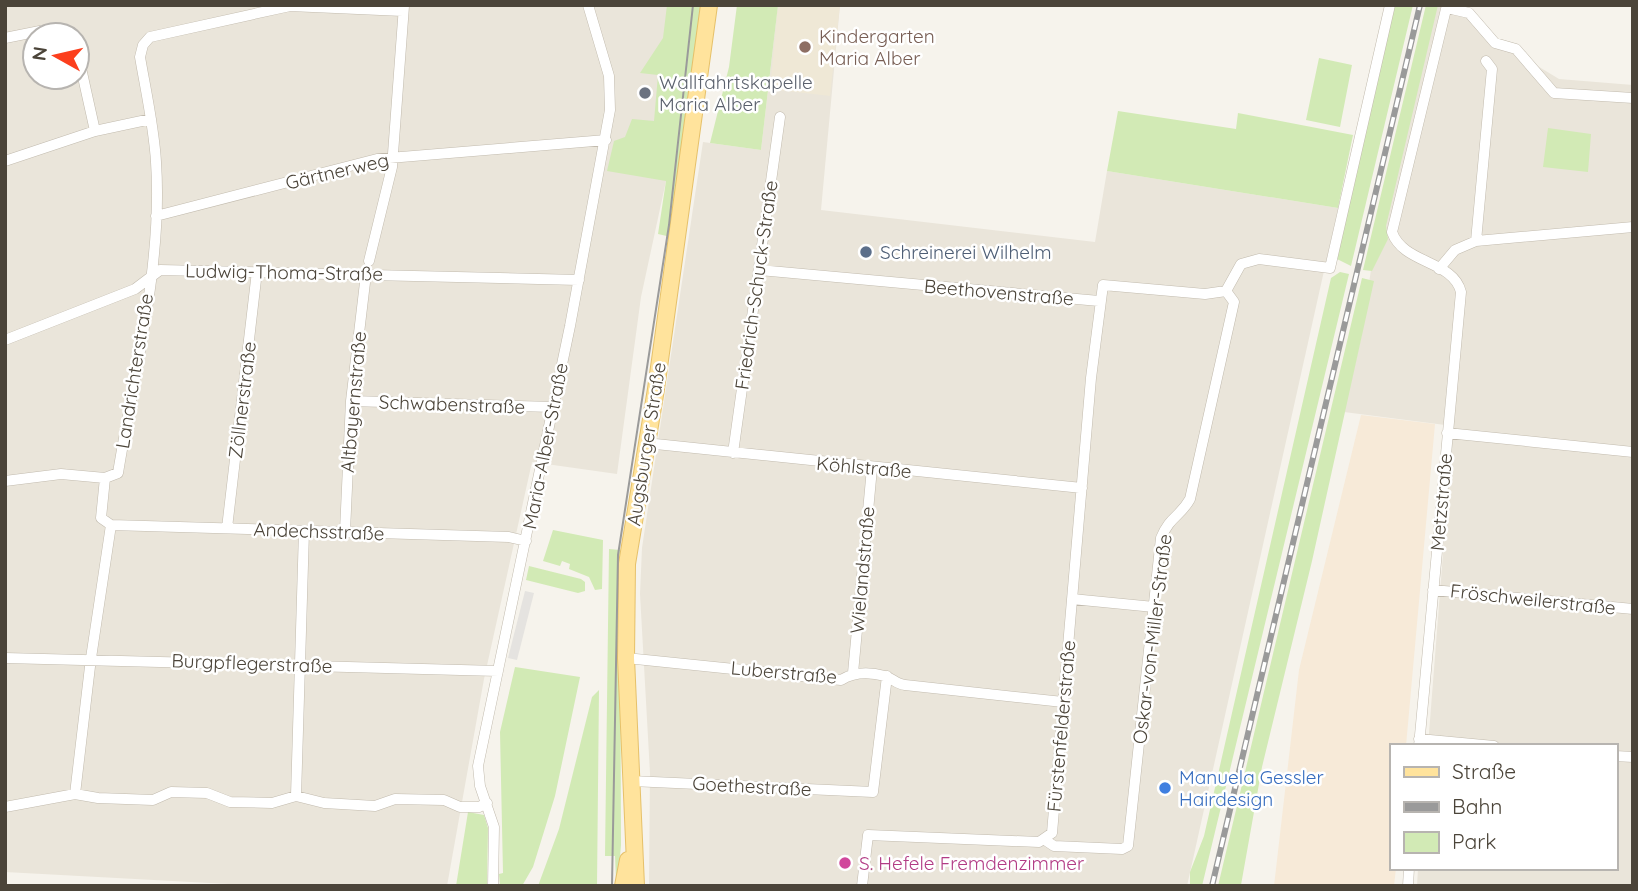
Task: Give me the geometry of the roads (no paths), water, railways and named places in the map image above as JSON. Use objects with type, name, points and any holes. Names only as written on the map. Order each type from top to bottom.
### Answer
[{"type":"main road","name":"Augsburger Straße","points":[[636,886],[626,658],[627,564],[709,5]]},
{"type":"main road","points":[[623,886],[632,837]]},
{"type":"street","name":"Maria-Alber-Straße","points":[[493,886],[494,827],[480,786],[478,766],[579,280],[610,110],[609,76],[588,5]]},
{"type":"street","points":[[1226,291],[1241,264],[1259,260],[1330,268],[1390,5]]},
{"type":"street","name":"Landrichterstraße","points":[[75,794],[91,658],[111,525],[101,518],[106,478],[118,473],[150,275],[156,216],[156,163],[140,57],[143,45],[150,37],[290,6],[403,8]]},
{"type":"street","name":"Metzstraße","points":[[1419,743],[1461,292],[1458,282],[1399,246],[1392,232],[1447,7],[1469,13],[1496,43],[1516,49],[1554,93],[1633,98]]},
{"type":"street","points":[[369,261],[393,158],[403,8]]},
{"type":"street","points":[[1476,241],[1492,69],[1486,61]]},
{"type":"street","points":[[86,91],[95,131]]},
{"type":"street","name":"Friedrich-Schuck-Straße","points":[[733,453],[779,117]]},
{"type":"street","points":[[5,161],[95,131],[151,119]]},
{"type":"street","name":"Gärtnerweg","points":[[156,216],[393,158],[606,140]]},
{"type":"street","points":[[1439,269],[1455,250],[1476,241],[1633,227]]},
{"type":"street","name":"Ludwig-Thoma-Straße","points":[[5,340],[135,289],[160,270],[579,280]]},
{"type":"street","name":"Beethovenstraße","points":[[759,270],[1099,301],[1103,285],[1205,294],[1226,291]]},
{"type":"street","name":"Zöllnerstraße","points":[[227,528],[257,271]]},
{"type":"street","name":"Altbayernstraße","points":[[345,531],[351,401],[366,274]]},
{"type":"street","name":"Oskar-von-Miller-Straße","points":[[1045,840],[1054,846],[1122,849],[1128,846],[1161,538],[1168,520],[1185,508],[1189,499],[1234,302],[1226,291]]},
{"type":"street","name":"Fürstenfelderstraße","points":[[862,886],[868,835],[1045,840],[1052,833],[1099,301]]},
{"type":"street","name":"Schwabenstraße","points":[[351,401],[553,407]]},
{"type":"street","points":[[1447,433],[1633,452]]},
{"type":"street","name":"Köhlstraße","points":[[646,443],[1082,488]]},
{"type":"street","name":"Wielandstraße","points":[[853,673],[872,468]]},
{"type":"street","points":[[5,481],[61,474],[106,478]]},
{"type":"street","name":"Andechsstraße","points":[[111,525],[509,537],[526,541]]},
{"type":"street","points":[[296,796],[304,531]]},
{"type":"street","name":"Fröschweilerstraße","points":[[1433,590],[1633,609]]},
{"type":"street","points":[[1072,599],[1154,607]]},
{"type":"street","name":"Burgpflegerstraße","points":[[5,658],[91,658],[498,671]]},
{"type":"street","name":"Luberstraße","points":[[626,658],[841,680],[853,673],[887,676],[896,684],[1063,702]]},
{"type":"street","name":"Goethestraße","points":[[631,781],[873,792],[887,676]]},
{"type":"street","points":[[1419,743],[1444,744]]},
{"type":"street","points":[[5,807],[75,794],[98,798],[153,800],[171,792],[207,793],[230,802],[272,803],[296,796],[324,803],[375,806],[395,799],[444,800],[460,807],[479,807],[488,803]]},
{"type":"tram line","points":[[612,886],[618,555],[669,225],[693,5]]},
{"type":"railway","points":[[1212,886],[1420,5]]},
{"type":"place","name":"Kindergarten Maria Alber","points":[[805,47]]},
{"type":"place","name":"Wallfahrtskapelle Maria Alber","points":[[645,93]]},
{"type":"place","name":"Schreinerei Wilhelm","points":[[866,252]]},
{"type":"place","name":"Manuela Gessler Hairdesign","points":[[1165,788]]},
{"type":"place","name":"S. Hefele Fremdenzimmer","points":[[845,863]]}]
